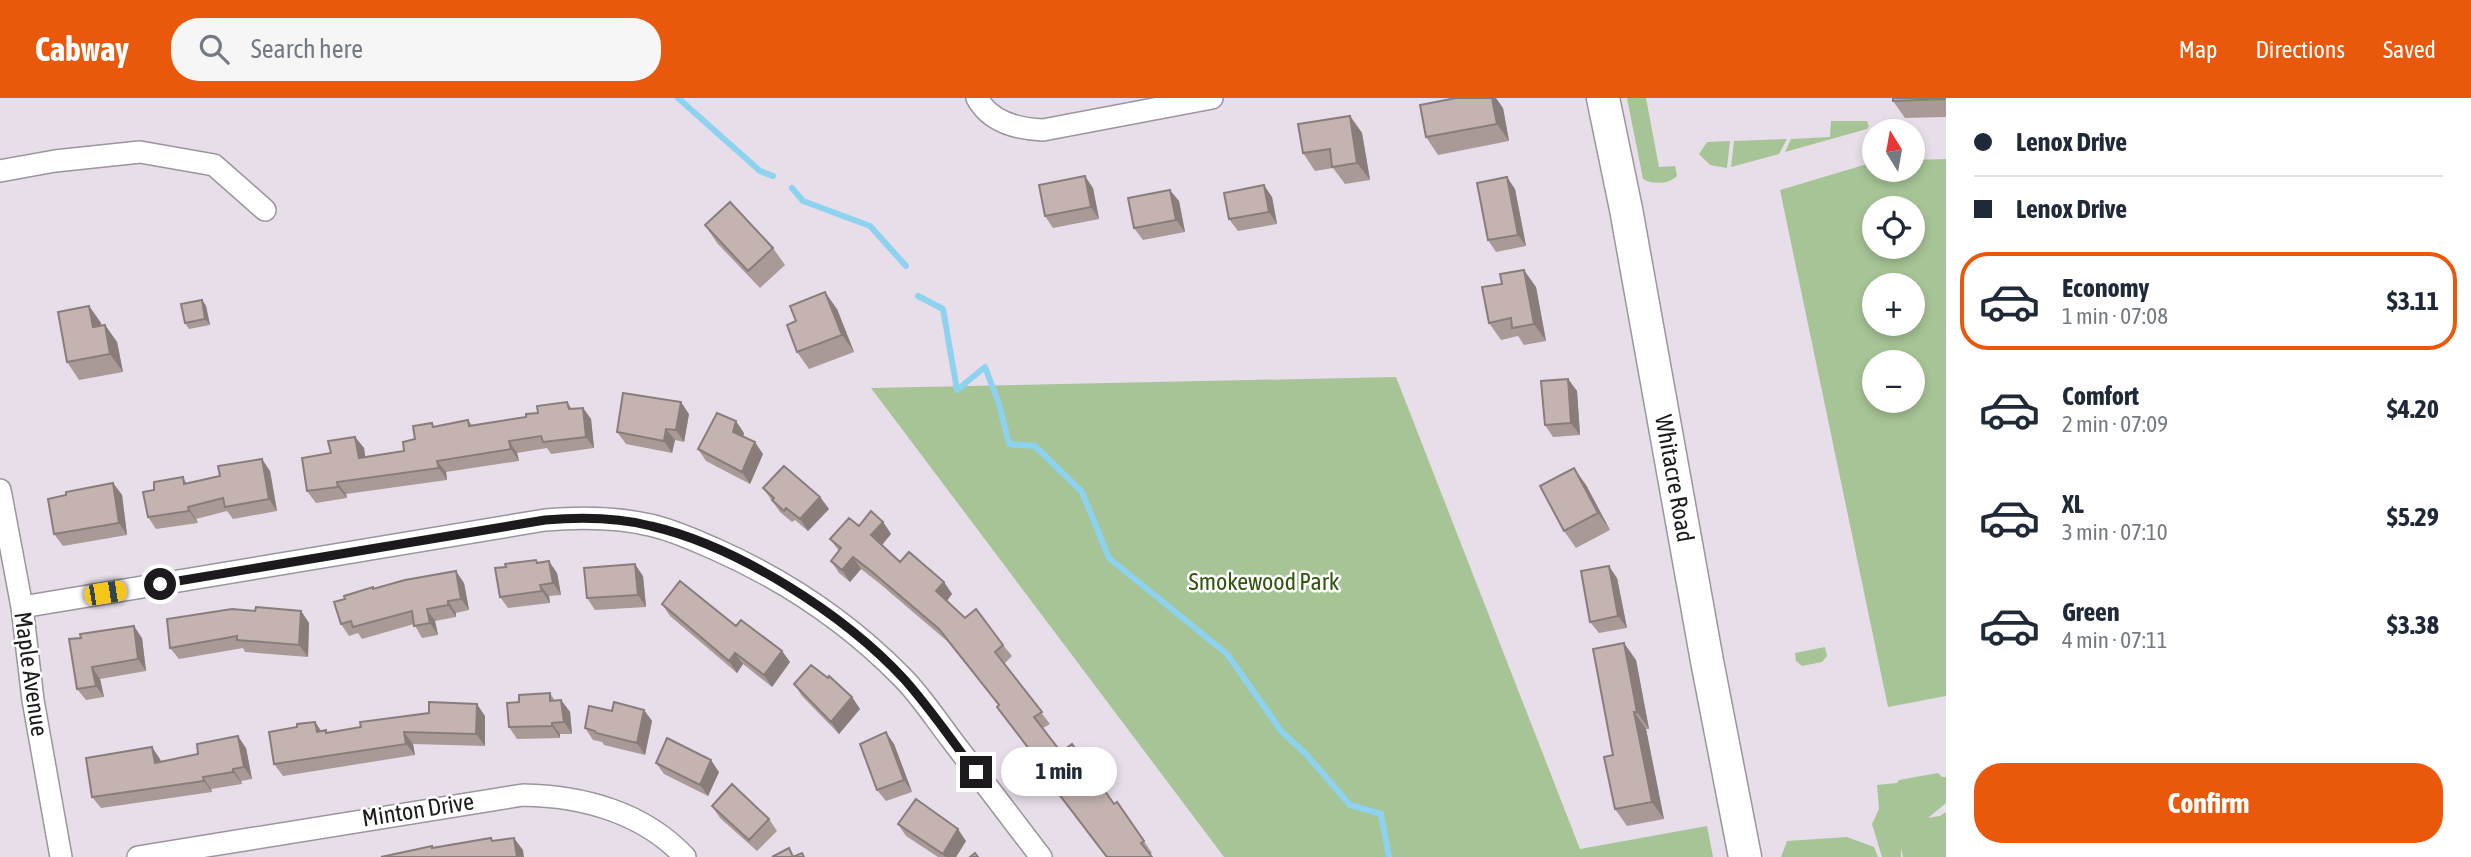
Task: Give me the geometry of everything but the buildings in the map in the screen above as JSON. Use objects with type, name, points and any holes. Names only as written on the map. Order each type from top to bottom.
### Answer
[{"type":"street","points":[[977,98],[993,116],[1027,130],[1043,130],[1212,98]]},
{"type":"street","name":"Whitacre Road","points":[[1603,98],[1626,209],[1745,857]]},
{"type":"street","points":[[0,171],[55,161],[140,152],[215,165],[265,211]]},
{"type":"street","name":"Maple Avenue","points":[[0,491],[22,607],[33,700],[61,857]]},
{"type":"street","points":[[22,607],[545,520],[578,517],[652,526],[687,537],[738,559],[789,587],[867,644],[904,679],[1041,857]]},
{"type":"street","name":"Minton Drive","points":[[138,857],[523,794],[575,798],[603,806],[630,817],[659,835],[685,857]]},
{"type":"green space","points":[[1627,98],[1646,98],[1659,167],[1675,166],[1677,176],[1674,179],[1661,183],[1643,179]]},
{"type":"green space","points":[[1831,121],[1862,121],[1862,130],[1785,152],[1791,139],[1830,137]]},
{"type":"green space","points":[[1787,139],[1779,154],[1731,167],[1734,141]]},
{"type":"green space","points":[[1730,141],[1727,168],[1710,165],[1699,154],[1707,142]]},
{"type":"green space","points":[[1946,159],[1946,696],[1888,707],[1780,190],[1862,166],[1862,182],[1925,182],[1925,160]]},
{"type":"green space","name":"Smokewood Park","points":[[1396,377],[1580,849],[1707,826],[1713,857],[1224,857],[871,388]]},
{"type":"green space","points":[[1825,647],[1827,656],[1822,662],[1802,666],[1796,661],[1795,653]]},
{"type":"green space","points":[[1938,773],[1946,777],[1946,803],[1928,818],[1946,812],[1946,857],[1903,857],[1901,848],[1901,857],[1882,857],[1872,824],[1879,809],[1877,785]]},
{"type":"green space","points":[[1847,837],[1874,847],[1878,857],[1781,857],[1787,841]]},
{"type":"waterway","points":[[678,98],[760,171],[773,176]]},
{"type":"waterway","points":[[792,188],[803,201],[870,226],[906,266]]},
{"type":"waterway","points":[[918,296],[943,309],[957,390],[985,367],[999,404],[1009,444],[1035,446],[1082,492],[1109,558],[1227,654],[1282,732],[1306,754],[1350,805],[1381,814],[1389,857]]},
{"type":"route","points":[[160,584],[545,520],[578,517],[615,519],[652,526],[687,537],[738,559],[789,587],[829,614],[867,644],[904,679],[976,772]]}]
